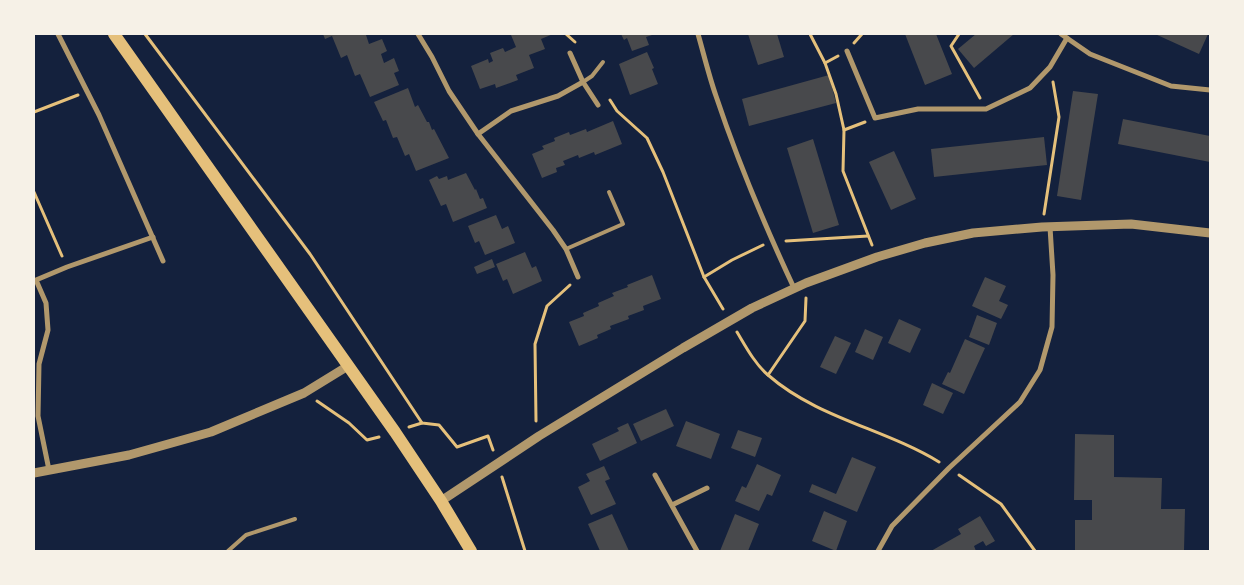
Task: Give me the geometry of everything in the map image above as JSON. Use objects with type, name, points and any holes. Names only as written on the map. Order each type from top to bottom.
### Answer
[{"type":"main road","points":[[114,34],[395,432],[441,500],[471,551]]},
{"type":"street","points":[[58,34],[88,91],[163,261]]},
{"type":"street","points":[[418,34],[449,91],[478,134],[553,230],[566,249],[578,277]]},
{"type":"street","points":[[698,34],[716,95],[746,177],[772,242],[794,288]]},
{"type":"street","points":[[1061,34],[1090,54],[1171,86],[1210,90]]},
{"type":"street","points":[[847,51],[875,118],[918,109],[986,109],[1030,88],[1050,67],[1067,38]]},
{"type":"street","points":[[570,53],[583,82],[598,105]]},
{"type":"street","points":[[478,134],[511,111],[558,96],[583,82]]},
{"type":"street","points":[[441,500],[539,436],[752,308],[806,283],[877,257],[925,243],[973,233],[1046,227],[1131,224],[1210,233]]},
{"type":"street","points":[[878,551],[892,526],[949,468],[1020,402],[1040,370],[1052,327],[1053,275],[1046,227]]},
{"type":"street","points":[[49,470],[38,416],[39,364],[48,330],[46,302],[35,280],[67,266],[153,237]]},
{"type":"street","points":[[34,473],[129,455],[211,432],[304,392],[348,366]]},
{"type":"street","points":[[655,475],[688,538],[697,551]]},
{"type":"street","points":[[672,506],[707,488]]},
{"type":"lane","points":[[583,82],[592,76],[603,62]]},
{"type":"lane","points":[[566,249],[623,224],[609,192]]},
{"type":"lane","points":[[228,551],[246,535],[295,519]]},
{"type":"path","points":[[145,34],[310,254],[422,423]]},
{"type":"path","points":[[566,34],[578,44]]},
{"type":"path","points":[[810,34],[825,63],[836,94],[844,130],[843,172],[877,257]]},
{"type":"path","points":[[959,34],[951,46],[986,109]]},
{"type":"path","points":[[1046,227],[1059,117],[1050,67]]},
{"type":"path","points":[[592,76],[617,111],[647,138],[663,172],[704,277],[716,296]]},
{"type":"path","points":[[34,112],[88,91]]},
{"type":"path","points":[[844,130],[875,118]]},
{"type":"path","points":[[34,192],[67,266]]},
{"type":"path","points":[[704,277],[732,260],[772,242],[868,236]]},
{"type":"path","points":[[539,436],[536,418],[535,344],[547,306],[578,277]]},
{"type":"path","points":[[768,375],[806,321],[806,283]]},
{"type":"path","points":[[756,362],[768,375],[795,395],[833,414],[917,449],[949,468],[1001,504],[1035,551]]},
{"type":"path","points":[[304,392],[349,423],[367,440],[422,423],[439,424],[457,447],[488,436],[505,482],[525,551]]},
{"type":"building","points":[[323,34],[370,34],[366,35],[369,44],[382,39],[387,51],[381,54],[384,63],[394,58],[399,71],[394,73],[399,85],[370,97],[360,74],[355,76],[347,55],[341,58],[332,36],[325,39]]},
{"type":"building","points":[[553,34],[541,39],[545,49],[529,55],[534,68],[516,75],[518,80],[496,88],[495,84],[480,89],[471,66],[488,59],[489,63],[493,61],[490,53],[503,48],[505,52],[516,47],[511,35]]},
{"type":"building","points":[[621,34],[655,34],[646,37],[649,45],[632,51],[627,38],[624,40]]},
{"type":"building","points":[[748,34],[777,34],[784,57],[758,65]]},
{"type":"building","points":[[905,34],[936,34],[952,74],[925,85]]},
{"type":"building","points":[[976,34],[1014,34],[974,68],[958,49]]},
{"type":"building","points":[[1155,34],[1208,34],[1199,54]]},
{"type":"building","points":[[647,52],[658,84],[630,95],[619,64]]},
{"type":"building","points":[[829,75],[836,103],[749,126],[742,99]]},
{"type":"building","points":[[408,88],[415,107],[418,105],[432,130],[434,129],[449,158],[416,171],[409,154],[405,156],[397,137],[393,138],[386,120],[383,121],[374,102]]},
{"type":"building","points":[[1073,91],[1098,94],[1081,200],[1057,196]]},
{"type":"building","points":[[1123,119],[1210,136],[1210,162],[1118,144]]},
{"type":"building","points":[[613,121],[622,144],[595,155],[594,152],[579,158],[578,155],[563,161],[565,165],[556,168],[557,172],[542,178],[532,154],[544,149],[542,146],[555,141],[554,138],[569,132],[570,135],[586,129],[587,132]]},
{"type":"building","points":[[1044,137],[1047,165],[934,177],[931,149]]},
{"type":"building","points":[[813,139],[839,225],[813,233],[787,148]]},
{"type":"building","points":[[894,151],[916,199],[891,210],[869,162]]},
{"type":"building","points":[[466,173],[480,199],[483,198],[487,208],[453,222],[446,204],[441,206],[429,180],[437,176],[439,179],[447,176],[448,180]]},
{"type":"building","points":[[496,215],[502,229],[508,226],[515,243],[485,255],[479,241],[475,243],[468,226]]},
{"type":"building","points":[[525,252],[532,268],[536,266],[542,281],[513,294],[507,279],[503,281],[496,264]]},
{"type":"building","points":[[492,259],[495,267],[477,274],[474,267]]},
{"type":"building","points":[[652,275],[661,299],[643,306],[644,310],[628,316],[629,319],[610,326],[611,329],[597,335],[598,338],[579,346],[569,322],[584,316],[583,313],[599,306],[598,303],[614,296],[612,293]]},
{"type":"building","points":[[985,277],[1006,286],[999,301],[1008,305],[1001,319],[972,306]]},
{"type":"building","points":[[977,315],[997,323],[989,345],[969,337]]},
{"type":"building","points":[[899,319],[921,329],[910,353],[888,343]]},
{"type":"building","points":[[865,329],[883,337],[873,360],[855,352]]},
{"type":"building","points":[[835,336],[851,343],[836,374],[820,367]]},
{"type":"building","points":[[965,339],[985,348],[964,394],[942,384],[948,372],[950,373]]},
{"type":"building","points":[[932,383],[953,393],[943,414],[923,405]]},
{"type":"building","points":[[666,409],[674,426],[641,441],[633,424]]},
{"type":"building","points":[[686,421],[720,434],[711,459],[676,446]]},
{"type":"building","points":[[628,423],[637,443],[600,461],[592,444],[619,431],[617,428]]},
{"type":"building","points":[[738,430],[762,438],[755,457],[731,448]]},
{"type":"building","points":[[1075,434],[1114,435],[1114,477],[1162,478],[1161,509],[1185,509],[1184,551],[1075,551],[1075,520],[1092,520],[1092,500],[1074,500]]},
{"type":"building","points":[[852,457],[876,467],[857,512],[809,492],[812,484],[836,494]]},
{"type":"building","points":[[757,464],[781,475],[772,496],[767,494],[759,511],[735,501],[742,486],[746,488]]},
{"type":"building","points":[[604,466],[610,479],[605,481],[616,504],[591,515],[578,487],[590,481],[586,474]]},
{"type":"building","points":[[824,511],[847,521],[836,551],[812,541]]},
{"type":"building","points":[[612,514],[629,551],[600,551],[588,524]]},
{"type":"building","points":[[735,514],[759,524],[748,551],[720,551]]},
{"type":"building","points":[[980,516],[995,541],[986,546],[983,541],[974,546],[976,551],[931,551],[961,534],[958,529]]}]
